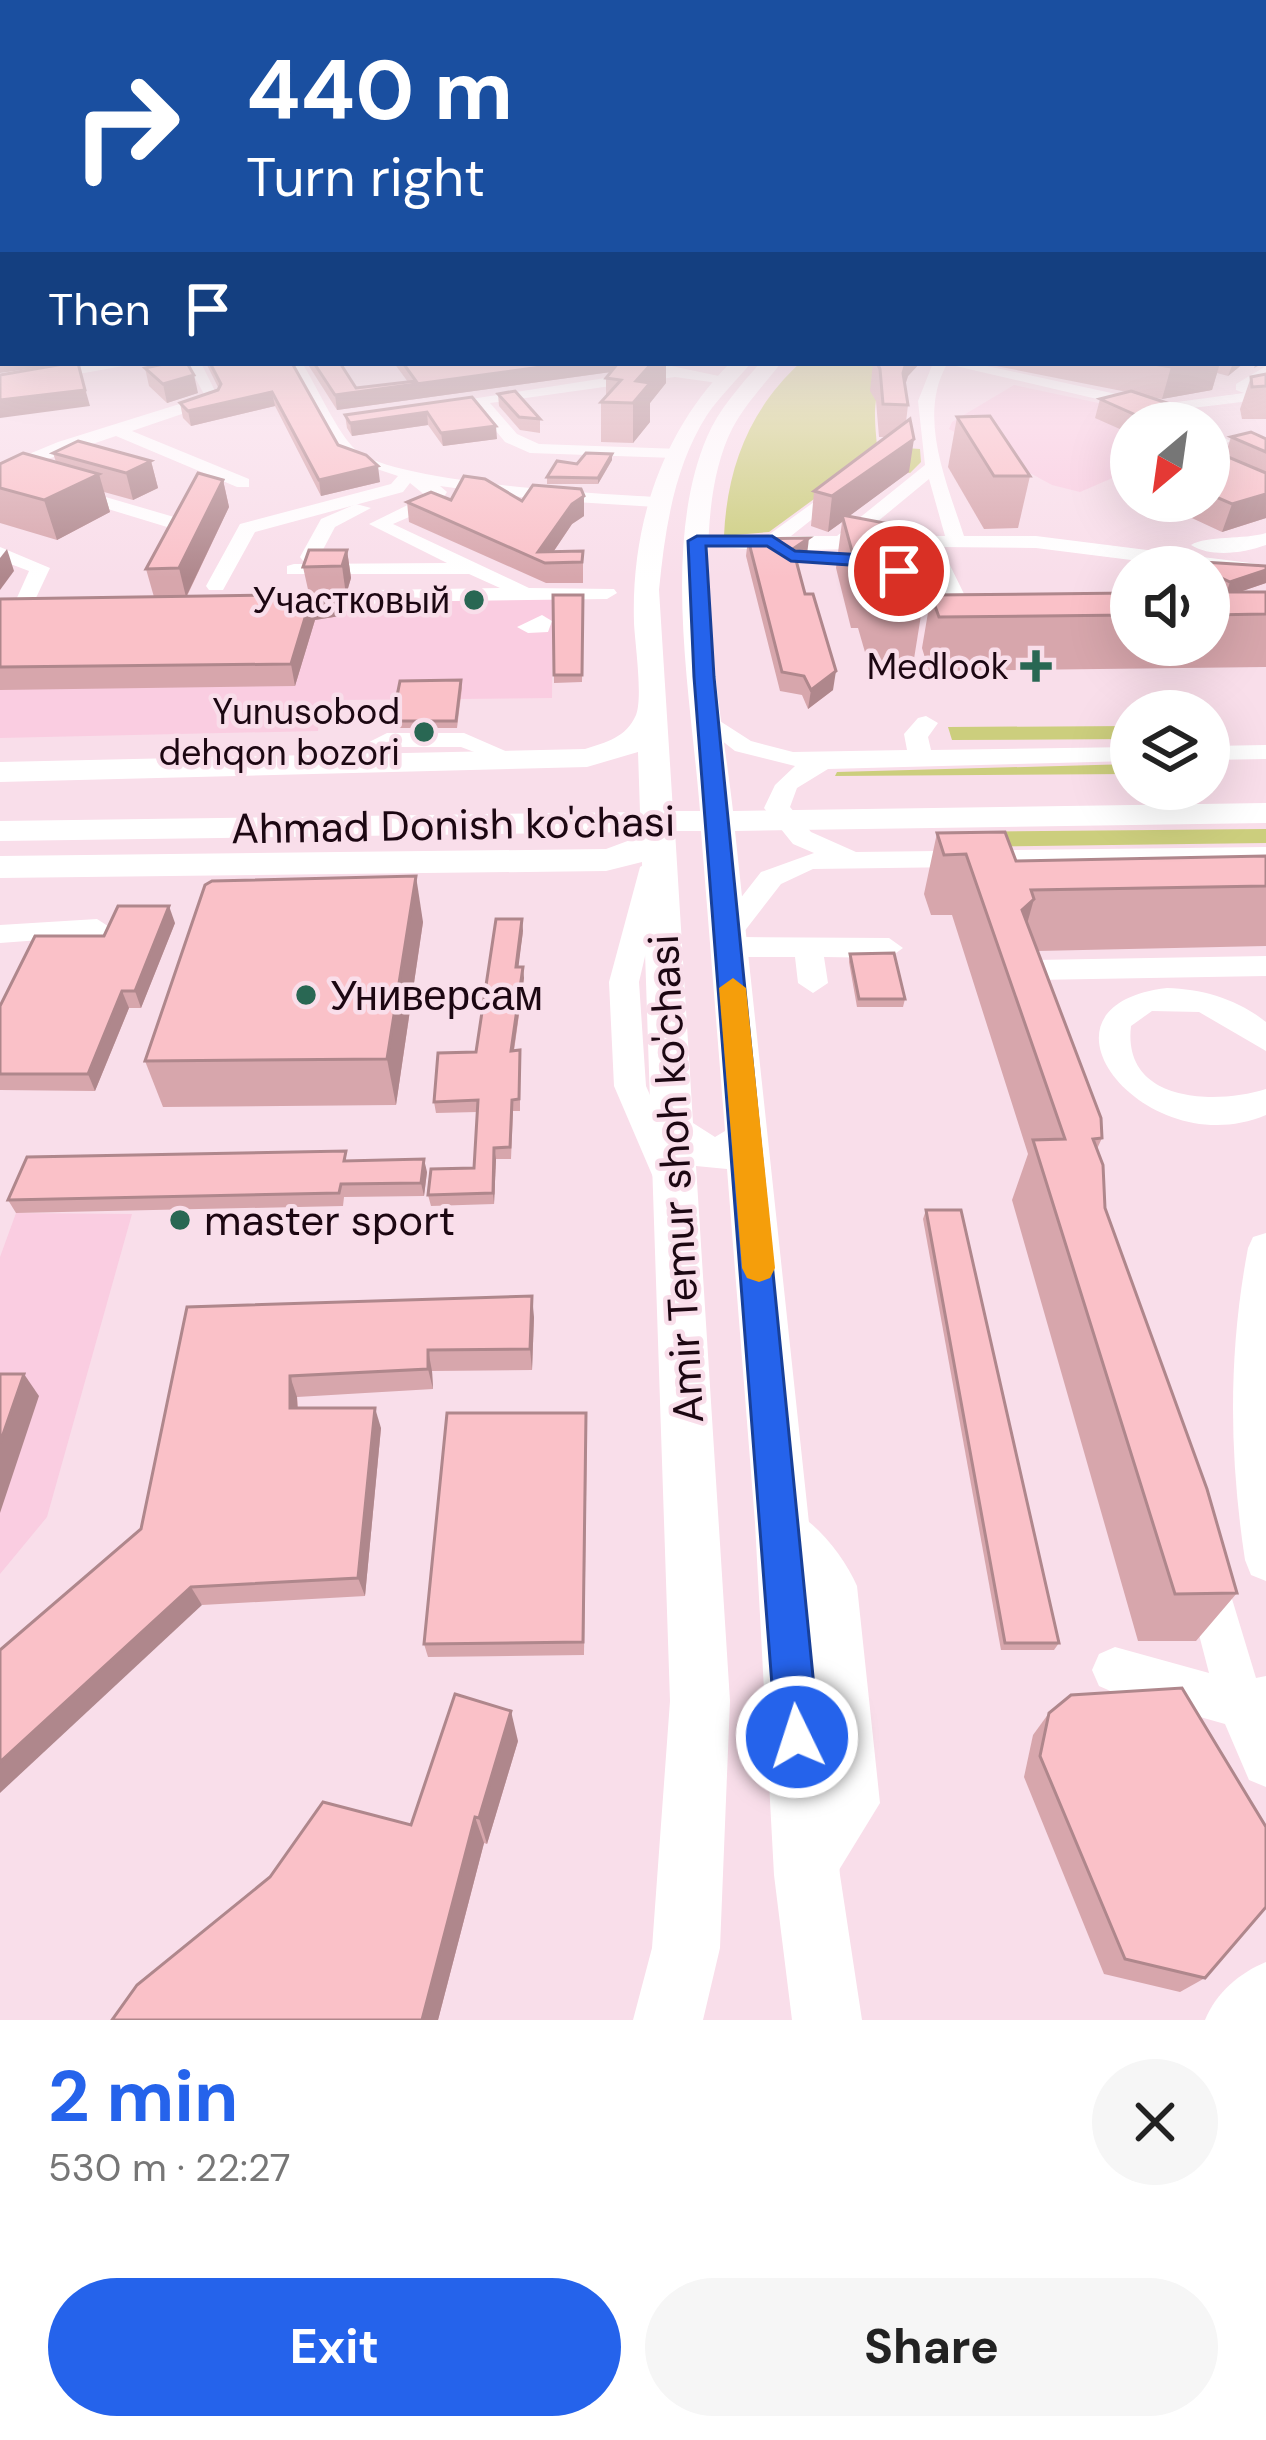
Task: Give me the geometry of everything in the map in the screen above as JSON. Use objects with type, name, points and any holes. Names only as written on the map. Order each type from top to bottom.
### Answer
[{"type":"main road","name":"Amir Temur shoh ko'chasi","points":[[668,2020],[686,1948],[700,1701],[644,501],[697,412],[717,389]]},
{"type":"main road","name":"Amir Temur shoh ko'chasi","points":[[746,389],[706,459],[697,541],[782,1523],[807,1875],[826,2020]]},
{"type":"main road","points":[[0,772],[587,758],[614,752],[633,741],[655,709]]},
{"type":"main road","points":[[1230,788],[1266,787]]},
{"type":"main road","name":"Ahmad Donish ko'chasi","points":[[0,807],[1110,790]]},
{"type":"main road","name":"Ahmad Donish ko'chasi","points":[[0,831],[1266,813]]},
{"type":"main road","points":[[0,868],[606,860],[638,853],[661,838]]},
{"type":"main road","points":[[674,1131],[693,1149],[707,1154],[733,1150],[746,1135]]},
{"type":"street","points":[[24,479],[2,472],[64,446],[214,398],[209,389]]},
{"type":"street","points":[[310,389],[350,454],[408,475],[438,492],[433,500],[378,524],[529,594]]},
{"type":"street","points":[[414,409],[541,389]]},
{"type":"street","points":[[928,389],[934,466],[956,541]]},
{"type":"street","points":[[1072,389],[1130,402]]},
{"type":"street","points":[[1167,389],[1198,397]]},
{"type":"street","points":[[1231,389],[1266,415]]},
{"type":"street","points":[[1183,402],[1245,389]]},
{"type":"street","points":[[479,400],[512,439],[536,449],[674,453]]},
{"type":"street","points":[[327,421],[349,418]]},
{"type":"street","points":[[117,431],[243,483]]},
{"type":"street","points":[[631,452],[584,464],[584,478],[644,501]]},
{"type":"street","points":[[841,542],[934,466]]},
{"type":"street","points":[[772,541],[866,468]]},
{"type":"street","points":[[408,475],[644,501]]},
{"type":"street","points":[[216,586],[247,528],[262,520],[398,488],[408,475]]},
{"type":"street","points":[[47,485],[167,521]]},
{"type":"street","points":[[431,488],[328,524],[302,563],[476,569]]},
{"type":"street","points":[[1230,546],[1266,539]]},
{"type":"street","points":[[697,541],[1036,542],[1110,553]]},
{"type":"street","points":[[772,541],[791,556],[884,565]]},
{"type":"street","points":[[928,541],[958,602],[974,615],[1005,622]]},
{"type":"street","points":[[1177,546],[1222,546]]},
{"type":"street","points":[[2,555],[40,568],[21,611]]},
{"type":"street","points":[[1230,568],[1266,571]]},
{"type":"street","points":[[269,607],[356,605],[375,596],[608,593]]},
{"type":"street","points":[[963,638],[987,638]]},
{"type":"street","points":[[920,758],[916,734],[926,729],[928,707]]},
{"type":"street","points":[[709,721],[732,740],[765,754],[840,759],[1110,754]]},
{"type":"street","points":[[1230,753],[1266,752]]},
{"type":"street","points":[[840,759],[796,776],[782,790],[777,808],[790,828],[815,845],[875,860]]},
{"type":"street","points":[[661,838],[624,982],[630,1086],[677,1199]]},
{"type":"street","points":[[889,948],[728,940],[771,878],[809,861],[1266,855]]},
{"type":"street","points":[[0,934],[97,928]]},
{"type":"street","points":[[808,947],[813,983]]},
{"type":"street","points":[[1039,1011],[1029,970],[1266,966]]},
{"type":"street","points":[[1266,1040],[1244,1020],[1218,1007],[1176,998],[1151,1000],[1119,1019],[1113,1036],[1117,1056],[1153,1094],[1210,1114],[1252,1107],[1266,1134]]},
{"type":"street","points":[[1266,1248],[1253,1487],[1266,1560]]},
{"type":"street","points":[[1195,1539],[1253,1702],[1266,1763]]},
{"type":"street","points":[[1115,1670],[1253,1702]]},
{"type":"street","points":[[1232,2020],[1266,1988]]},
{"type":"shaded area","points":[[1007,389],[1034,389],[1110,405],[1110,479],[1080,492],[1052,485],[949,429],[952,422]]},
{"type":"shaded area","name":"Yunusobod dehqon bozori","points":[[553,597],[552,698],[337,700],[335,708],[320,712],[318,731],[0,738],[0,616],[369,610],[385,600]]},
{"type":"shaded area","points":[[16,1213],[132,1214],[47,1517],[0,1574],[0,1257]]},
{"type":"green space","points":[[775,389],[879,389],[877,446],[920,449],[921,462],[910,473],[866,461],[769,532],[724,536],[736,464]]},
{"type":"green space","points":[[1110,726],[1110,739],[952,740],[948,727]]},
{"type":"green space","points":[[1110,765],[1110,774],[835,776],[837,772]]},
{"type":"green space","points":[[1266,829],[1266,843],[953,847],[948,832]]},
{"type":"building","points":[[0,389],[85,390],[0,400]]},
{"type":"building","points":[[307,389],[338,445],[366,455],[378,466],[319,480],[272,392],[188,411],[180,403],[218,390]]},
{"type":"building","points":[[331,389],[377,389],[335,395]]},
{"type":"building","points":[[613,389],[645,389],[633,403],[601,402]]},
{"type":"building","points":[[882,389],[906,389],[908,405],[883,404]]},
{"type":"building","points":[[515,391],[540,419],[519,417],[498,394]]},
{"type":"building","points":[[1131,391],[1164,402],[1110,403],[1100,399]]},
{"type":"building","points":[[472,397],[496,426],[441,433],[427,412],[350,423],[345,415]]},
{"type":"building","points":[[990,416],[1030,476],[994,476],[957,417]]},
{"type":"building","points":[[910,419],[914,439],[832,496],[814,491]]},
{"type":"building","points":[[1251,432],[1266,439],[1266,452],[1231,437]]},
{"type":"building","points":[[78,441],[151,461],[126,473],[53,453]]},
{"type":"building","points":[[23,453],[99,474],[44,500],[0,488],[0,464]]},
{"type":"building","points":[[586,453],[612,454],[598,478],[547,477],[557,461],[577,464]]},
{"type":"building","points":[[1230,458],[1266,473],[1266,494],[1232,504]]},
{"type":"building","points":[[198,473],[223,480],[179,568],[146,569]]},
{"type":"building","points":[[464,476],[485,479],[522,501],[533,485],[581,489],[584,496],[572,504],[538,552],[583,551],[582,562],[545,563],[407,502],[431,492],[451,500]]},
{"type":"building","points":[[842,515],[890,524],[922,609],[877,610],[865,572],[858,573]]},
{"type":"building","points":[[809,538],[793,549],[805,594],[813,594],[836,671],[811,690],[804,676],[782,672],[748,539]]},
{"type":"building","points":[[309,550],[347,550],[342,566],[303,567]]},
{"type":"building","points":[[1230,564],[1266,566],[1266,570],[1230,582]]},
{"type":"building","points":[[1230,592],[1266,592],[1266,614],[1230,615]]},
{"type":"building","points":[[1110,593],[1110,615],[939,617],[931,595]]},
{"type":"building","points":[[336,594],[311,598],[291,664],[0,667],[0,599]]},
{"type":"building","points":[[553,595],[583,595],[582,675],[554,675]]},
{"type":"building","points":[[461,680],[456,721],[392,721],[400,681]]},
{"type":"building","points":[[1005,832],[1016,861],[1266,856],[1266,886],[1031,890],[1034,899],[1022,910],[1101,1118],[1102,1138],[1093,1139],[1103,1165],[1105,1208],[1207,1489],[1237,1593],[1175,1594],[1033,1140],[1065,1139],[966,854],[944,855],[937,833]]},
{"type":"building","name":"Универсам","points":[[416,876],[387,1059],[145,1061],[205,885],[212,881]]},
{"type":"building","points":[[118,906],[169,906],[135,991],[122,991],[88,1074],[0,1074],[0,1006],[35,936],[104,936]]},
{"type":"building","points":[[496,919],[522,919],[516,967],[523,967],[511,1051],[520,1050],[519,1099],[512,1100],[510,1147],[494,1148],[493,1193],[428,1195],[431,1169],[474,1168],[478,1100],[434,1102],[438,1053],[476,1052]]},
{"type":"building","points":[[894,953],[905,999],[859,999],[850,954]]},
{"type":"building","points":[[346,1151],[344,1161],[424,1159],[421,1183],[341,1184],[339,1193],[8,1200],[27,1157]]},
{"type":"building","points":[[926,1210],[961,1210],[1059,1643],[1005,1643]]},
{"type":"building","points":[[532,1296],[530,1349],[428,1350],[428,1369],[290,1376],[290,1408],[375,1408],[358,1578],[191,1587],[0,1762],[0,1650],[141,1529],[187,1307]]},
{"type":"building","points":[[0,1374],[24,1374],[0,1443]]},
{"type":"building","points":[[447,1413],[586,1413],[583,1642],[424,1644]]},
{"type":"building","points":[[1182,1688],[1266,1827],[1266,1907],[1205,1978],[1125,1959],[1040,1756],[1049,1713],[1071,1695]]},
{"type":"building","points":[[455,1694],[511,1711],[479,1818],[475,1817],[422,2020],[112,2020],[137,1985],[270,1877],[323,1802],[411,1825]]},
{"type":"slow traffic","points":[[733,988],[759,1268]]},
{"type":"place","name":"Участковый","points":[[474,600]]},
{"type":"place","name":"Medlook","points":[[1036,666]]},
{"type":"place","name":"Yunusobod dehqon bozori","points":[[424,732]]},
{"type":"place","name":"Универсам","points":[[306,995]]},
{"type":"place","name":"master sport","points":[[180,1220]]},
{"type":"route","points":[[797,1737],[782,1523],[704,677],[697,541],[772,541],[791,556],[865,560],[899,571]]}]
